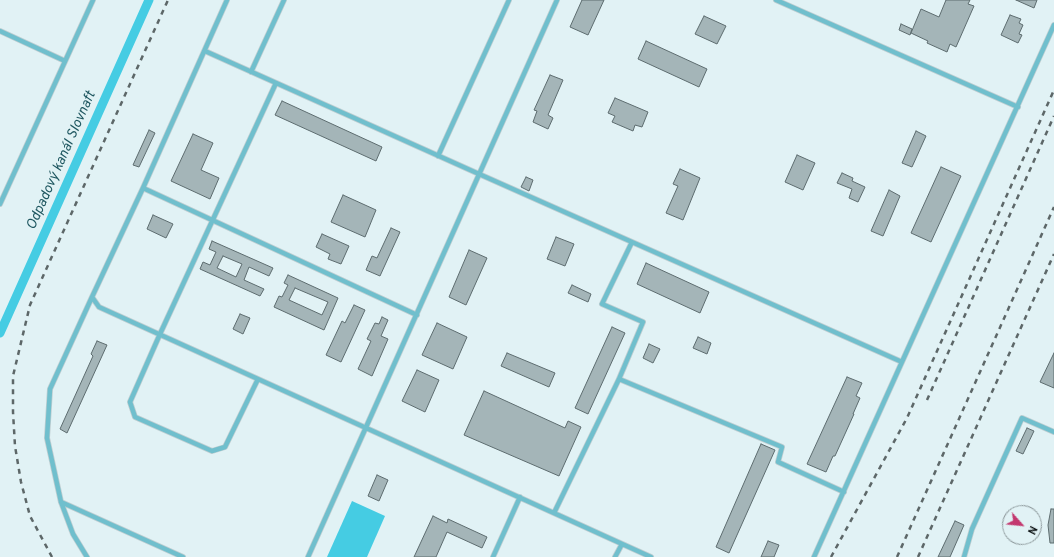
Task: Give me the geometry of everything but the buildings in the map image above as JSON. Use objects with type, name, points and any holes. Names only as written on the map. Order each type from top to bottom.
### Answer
[{"type":"lane","points":[[0,204],[93,0]]},
{"type":"lane","points":[[87,557],[73,534],[61,502],[47,438],[50,389],[143,188],[227,0]]},
{"type":"lane","points":[[251,72],[284,0]]},
{"type":"lane","points":[[438,156],[509,0]]},
{"type":"lane","points":[[308,557],[558,0]]},
{"type":"lane","points":[[776,0],[1018,107]]},
{"type":"lane","points":[[814,557],[1054,26]]},
{"type":"lane","points":[[0,31],[65,61]]},
{"type":"lane","points":[[205,51],[902,362]]},
{"type":"lane","points":[[258,379],[225,447],[212,452],[135,417],[130,402],[276,83]]},
{"type":"lane","points":[[143,188],[417,315]]},
{"type":"lane","points":[[554,513],[619,379],[644,322],[602,304],[632,242]]},
{"type":"lane","points":[[92,297],[99,307],[651,557]]},
{"type":"lane","points":[[619,379],[782,447],[778,462],[844,492]]},
{"type":"lane","points":[[964,557],[972,529],[1022,418],[1054,432]]},
{"type":"lane","points":[[493,557],[520,497]]},
{"type":"lane","points":[[61,502],[183,557]]},
{"type":"lane","points":[[615,557],[622,544]]},
{"type":"water","points":[[352,501],[385,516],[367,557],[327,557]]},
{"type":"waterway","name":"Odpadový kanál Slovnaft","points":[[0,333],[149,0]]},
{"type":"railway","points":[[52,557],[30,516],[21,482],[15,446],[13,376],[30,305],[168,0]]},
{"type":"railway","points":[[831,557],[907,418],[1054,90]]},
{"type":"railway","points":[[927,400],[1054,116]]},
{"type":"railway","points":[[897,557],[1054,207]]},
{"type":"railway","points":[[918,557],[1054,254]]}]
